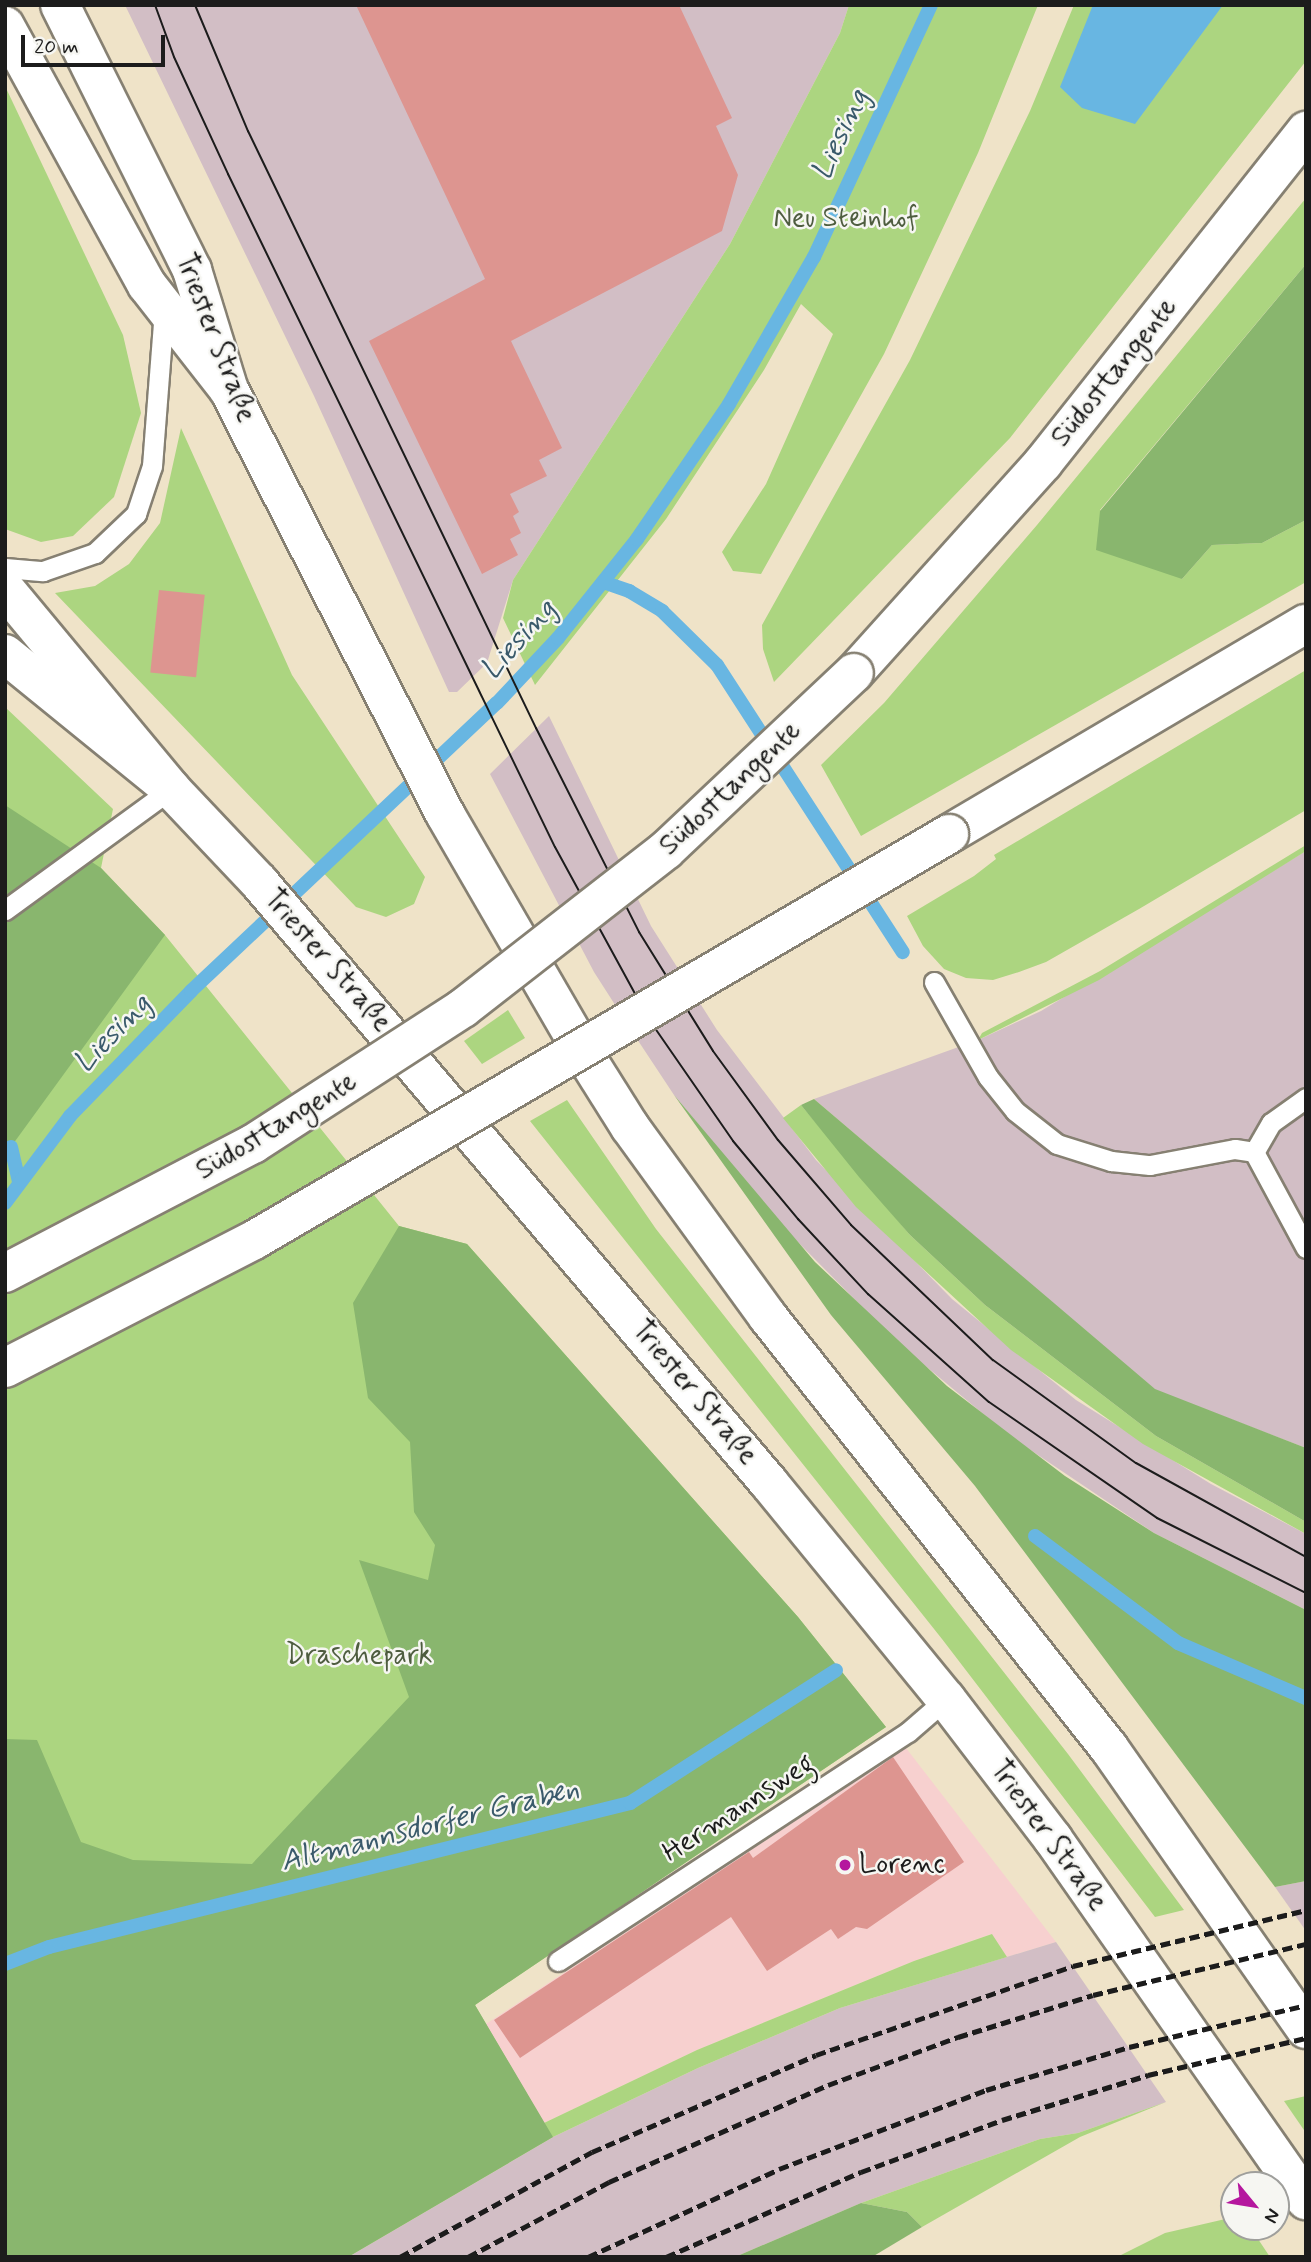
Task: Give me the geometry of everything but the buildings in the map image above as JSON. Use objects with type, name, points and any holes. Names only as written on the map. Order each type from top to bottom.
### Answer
[{"type":"main road","name":"Triester Straße","points":[[60,5],[192,270],[229,390],[446,814],[630,1127],[768,1317],[1109,1748],[1306,2029]]},
{"type":"main road","points":[[5,26],[146,285],[229,390]]},
{"type":"main road","name":"Südosttangente","points":[[5,1273],[253,1144],[463,1008],[666,850],[854,673],[1043,464],[1306,131]]},
{"type":"main road","points":[[5,589],[170,789]]},
{"type":"main road","points":[[5,1368],[300,1214],[1306,624]]},
{"type":"main road","name":"Triester Straße","points":[[5,654],[170,789],[313,941],[946,1699],[1053,1839],[1306,2200]]},
{"type":"lane","points":[[1268,180],[1306,162]]},
{"type":"lane","points":[[5,568],[43,571],[95,553],[136,514],[152,466],[164,308]]},
{"type":"lane","points":[[5,910],[170,789]]},
{"type":"lane","points":[[934,982],[988,1077],[1015,1111],[1057,1143],[1101,1159],[1150,1165],[1235,1149],[1254,1152]]},
{"type":"lane","points":[[1254,1152],[1271,1123],[1306,1098]]},
{"type":"lane","points":[[1254,1152],[1306,1248]]},
{"type":"lane","name":"Hermannsweg","points":[[558,1961],[908,1732],[946,1699]]},
{"type":"shaded area","points":[[125,5],[849,5],[840,33],[730,244],[513,580],[487,663],[457,692],[449,692],[314,396]]},
{"type":"shaded area","points":[[549,716],[651,926],[717,1030],[816,1160],[952,1299],[1076,1400],[1211,1484],[1306,1534],[1306,1610],[1154,1533],[1011,1437],[899,1344],[781,1225],[674,1095],[635,1036],[594,972],[490,774]]},
{"type":"shaded area","points":[[1306,851],[1306,1448],[1155,1390],[814,1099],[978,1040],[1041,1011]]},
{"type":"shaded area","points":[[906,1748],[1056,1942],[1007,1957],[991,1934],[914,1961],[697,2050],[544,2123],[486,2024]]},
{"type":"shaded area","points":[[1306,1881],[1306,1931],[1275,1887]]},
{"type":"shaded area","points":[[1056,1942],[1166,2102],[1078,2133],[1040,2139],[861,2203],[735,2257],[348,2257],[553,2137],[698,2068],[840,2008]]},
{"type":"green space","name":"Neu Steinhof","points":[[849,5],[1038,5],[978,153],[884,354],[761,574],[733,571],[722,552],[766,484],[833,334],[801,304],[764,370],[666,519],[535,685],[503,618],[513,580],[730,244],[840,33]]},
{"type":"green space","points":[[1074,5],[1306,5],[1306,61],[1010,438],[774,682],[763,649],[762,625],[910,360],[1030,111]]},
{"type":"green space","points":[[5,86],[123,335],[141,413],[114,497],[73,536],[41,542],[5,529]]},
{"type":"green space","points":[[1306,198],[1306,264],[1100,510],[1182,579],[1212,545],[1262,543],[1306,520],[1306,582],[861,836],[821,765],[884,703],[1037,525]]},
{"type":"green space","points":[[1306,264],[1306,520],[1262,543],[1212,545],[1182,579],[1096,550],[1100,511]]},
{"type":"green space","points":[[181,428],[292,675],[425,877],[414,904],[386,917],[356,907],[55,593],[95,586],[129,564],[160,523]]},
{"type":"green space","points":[[1306,670],[1306,810],[1046,962],[1019,972],[993,980],[966,978],[944,969],[923,946],[907,916],[974,876],[996,859],[994,855]]},
{"type":"green space","name":"Draschepark","points":[[5,707],[113,809],[101,868],[165,935],[399,1226],[467,1244],[798,1617],[886,1727],[475,2005],[544,2123],[697,2050],[914,1961],[992,1934],[1007,1957],[840,2008],[698,2068],[553,2137],[348,2257],[5,2257]]},
{"type":"green space","points":[[5,805],[101,868],[165,935],[5,1155]]},
{"type":"green space","points":[[1306,845],[1306,851],[1099,980],[978,1040],[982,1033],[1100,971]]},
{"type":"green space","points":[[508,1010],[525,1038],[482,1064],[464,1041]]},
{"type":"green space","points":[[674,1095],[815,1262],[947,1386],[1065,1476],[1154,1533],[1306,1610],[1306,1881],[1275,1887],[975,1486],[831,1315]]},
{"type":"green space","points":[[814,1099],[1155,1389],[1306,1448],[1306,1522],[1156,1436],[985,1305],[910,1235],[859,1177],[801,1105]]},
{"type":"green space","points":[[567,1100],[656,1229],[1068,1754],[1184,1910],[1155,1917],[942,1639],[530,1121]]},
{"type":"green space","points":[[801,1105],[910,1235],[985,1305],[1156,1436],[1306,1522],[1306,1534],[1143,1444],[1011,1350],[856,1207],[783,1118]]},
{"type":"green space","points":[[399,1226],[467,1244],[798,1617],[886,1727],[475,2005],[553,2137],[348,2257],[5,2257],[5,1739],[37,1740],[81,1842],[133,1860],[252,1864],[409,1697],[359,1560],[428,1580],[435,1545],[414,1512],[410,1442],[368,1398],[353,1303]]},
{"type":"green space","points":[[1306,2096],[1306,2133],[1284,2101]]},
{"type":"green space","points":[[1166,2102],[1080,2137],[922,2227],[907,2212],[861,2203],[1040,2139],[1078,2133]]},
{"type":"green space","points":[[861,2203],[907,2212],[922,2227],[872,2257],[735,2257]]},
{"type":"green space","points":[[1220,2220],[1220,2241],[1259,2241],[1270,2257],[1117,2257],[1165,2233]]},
{"type":"water","points":[[1093,5],[1223,5],[1135,124],[1082,108],[1060,87]]},
{"type":"waterway","name":"Liesing","points":[[5,1203],[70,1116],[191,991],[497,703],[558,638],[637,539],[729,404],[814,257],[931,5]]},
{"type":"waterway","points":[[603,582],[629,591],[662,611],[717,665],[903,952]]},
{"type":"waterway","points":[[11,1147],[19,1181]]},
{"type":"waterway","name":"Altmannsdorfer Graben","points":[[1035,1536],[1178,1643],[1306,1698]]},
{"type":"waterway","name":"Altmannsdorfer Graben","points":[[5,1964],[49,1947],[630,1803],[836,1670]]},
{"type":"tram line","points":[[155,5],[174,57],[228,174],[555,847],[650,1021],[733,1141],[798,1219],[868,1294],[989,1402],[1157,1518],[1306,1593]]},
{"type":"tram line","points":[[195,5],[248,131],[536,728],[639,932],[713,1051],[778,1140],[851,1225],[993,1360],[1136,1463],[1306,1557]]},
{"type":"railway","points":[[400,2257],[592,2152],[816,2055],[1073,1966],[1306,1910]]},
{"type":"railway","points":[[468,2257],[609,2182],[828,2085],[958,2037],[1093,1995],[1306,1944]]},
{"type":"railway","points":[[588,2257],[779,2169],[986,2090],[1129,2047],[1306,2005]]},
{"type":"railway","points":[[666,2257],[861,2172],[1002,2120],[1148,2075],[1306,2038]]},
{"type":"place","name":"Lorenc","points":[[845,1865]]}]
